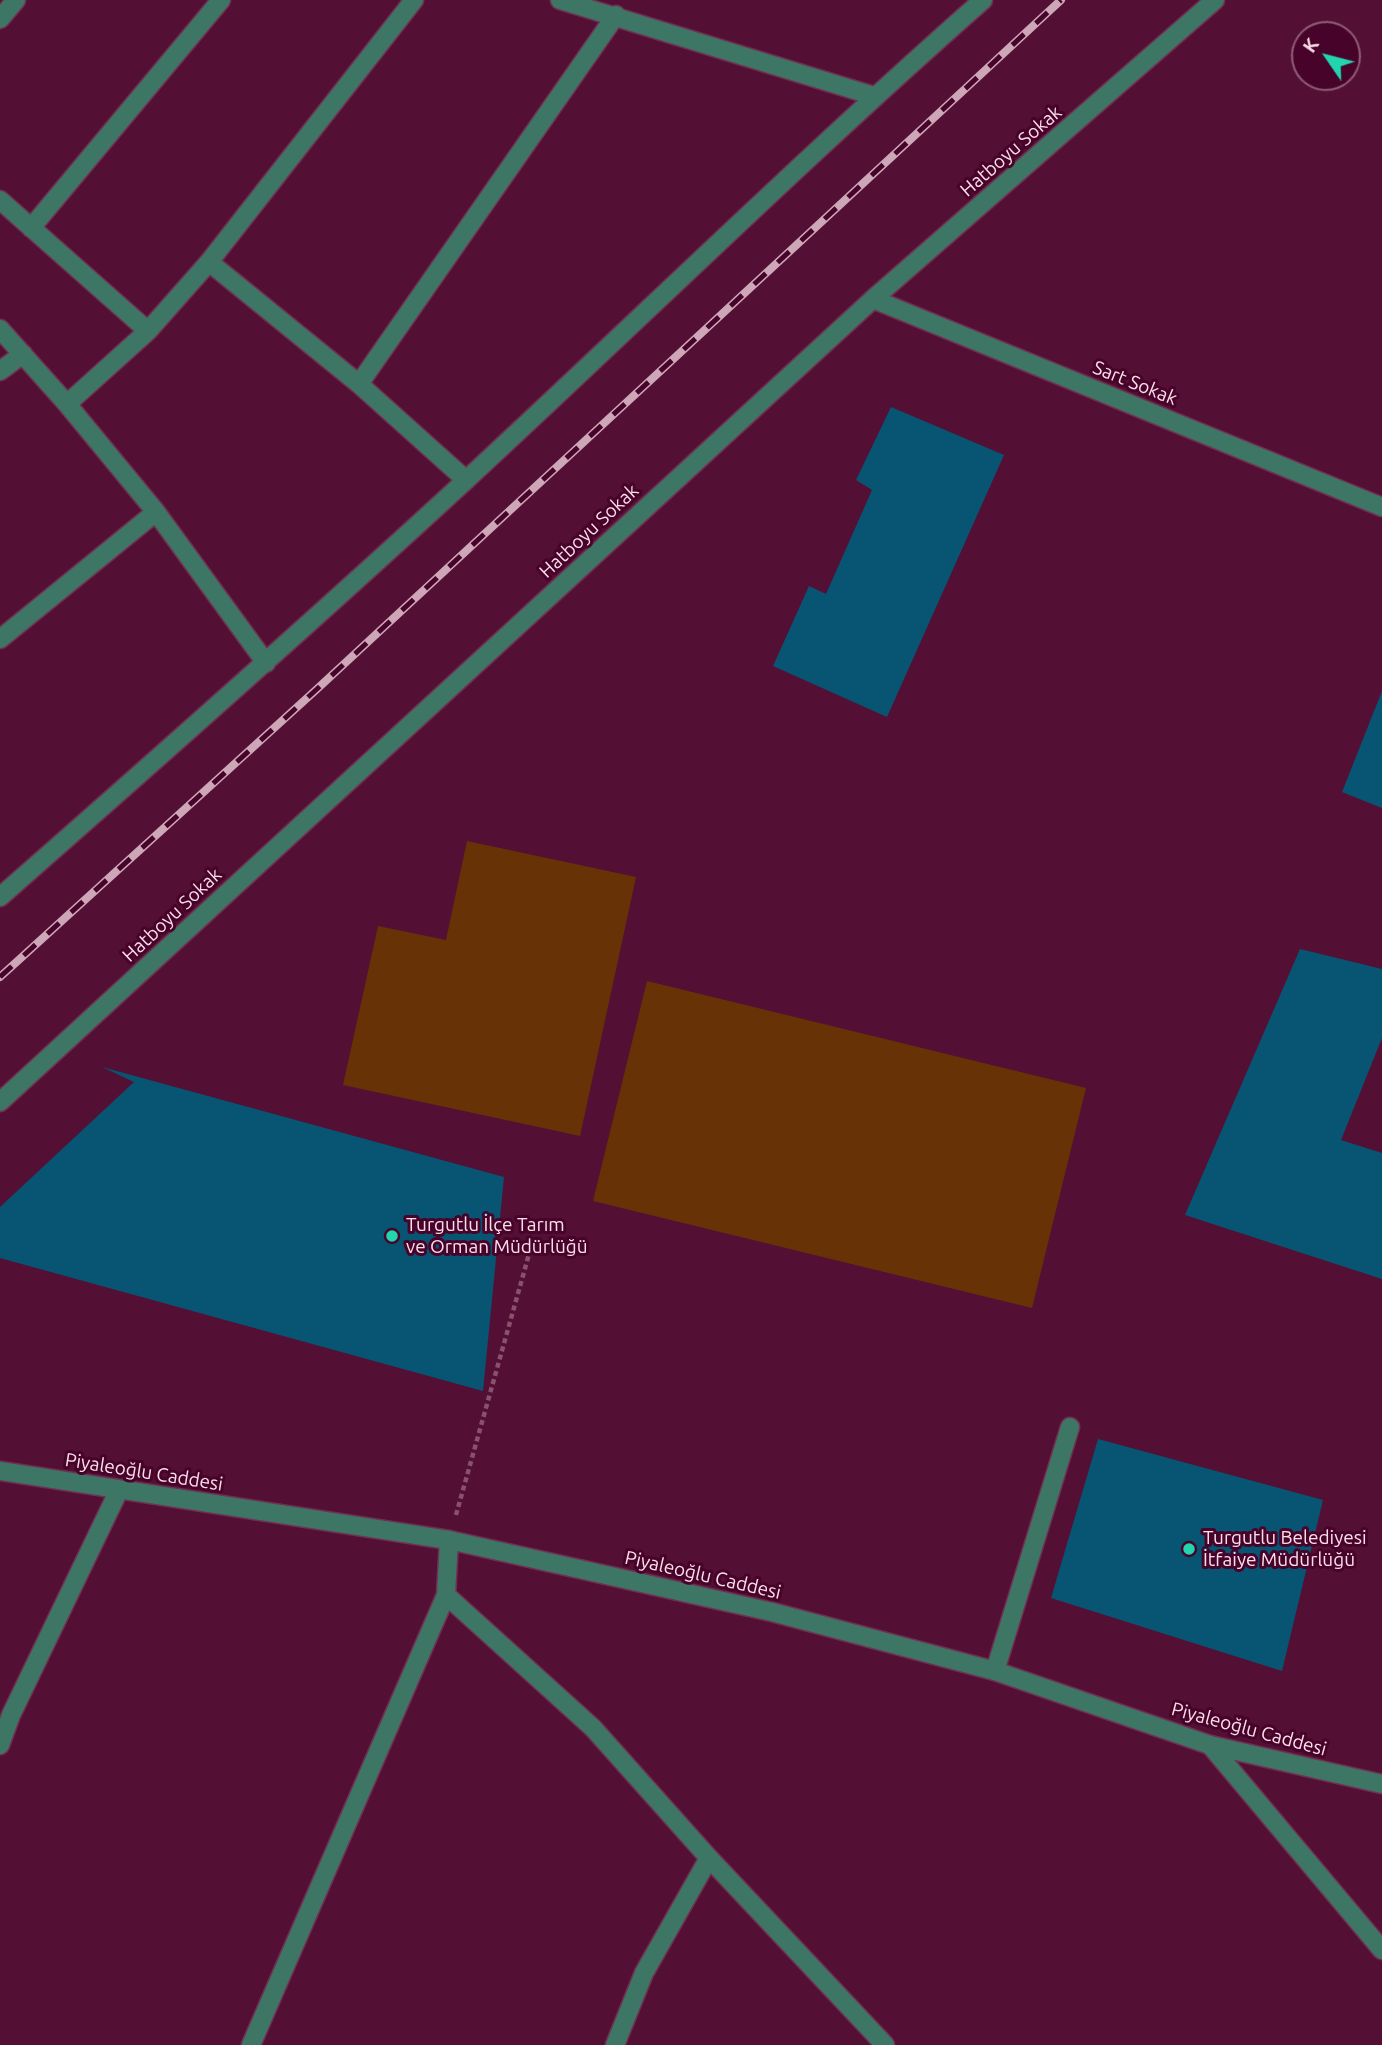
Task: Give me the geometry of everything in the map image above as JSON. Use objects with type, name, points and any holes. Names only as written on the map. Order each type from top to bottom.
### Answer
[{"type":"street","points":[[0,19],[16,0]]},
{"type":"street","points":[[31,228],[221,0]]},
{"type":"street","points":[[67,404],[148,331],[209,262],[414,0]]},
{"type":"street","points":[[560,0],[874,96]]},
{"type":"street","points":[[0,897],[266,663],[466,480],[874,96],[984,0]]},
{"type":"street","name":"Hatboyu Sokak","points":[[0,1102],[873,299],[1215,0]]},
{"type":"street","points":[[359,384],[616,15]]},
{"type":"street","points":[[0,200],[148,331]]},
{"type":"street","points":[[209,262],[359,384],[466,480]]},
{"type":"street","name":"Sart Sokak","points":[[873,299],[1382,507]]},
{"type":"street","points":[[0,329],[67,404],[156,512],[266,663]]},
{"type":"street","points":[[0,371],[23,354]]},
{"type":"street","points":[[0,639],[156,512]]},
{"type":"street","points":[[995,1671],[1070,1427]]},
{"type":"street","name":"Piyaleoğlu Caddesi","points":[[0,1471],[449,1540],[772,1612],[995,1671],[1210,1745],[1382,1784]]},
{"type":"street","points":[[0,1745],[6,1719],[119,1490]]},
{"type":"street","points":[[251,2045],[446,1595],[449,1540]]},
{"type":"street","points":[[446,1595],[593,1728],[709,1858],[885,2045]]},
{"type":"street","points":[[1210,1745],[1382,1950]]},
{"type":"street","points":[[615,2045],[645,1973],[709,1858]]},
{"type":"path","points":[[449,1540],[531,1247]]},
{"type":"shaded area","points":[[467,841],[636,877],[580,1136],[343,1085],[378,926],[446,940]]},
{"type":"shaded area","points":[[647,981],[1086,1088],[1032,1308],[593,1201]]},
{"type":"building","points":[[891,407],[1004,455],[887,717],[773,666],[809,586],[826,594],[872,490],[856,480]]},
{"type":"building","points":[[1382,691],[1382,808],[1342,792]]},
{"type":"building","points":[[1300,949],[1382,969],[1382,1038],[1341,1140],[1382,1153],[1382,1279],[1185,1215]]},
{"type":"building","name":"Turgutlu İlçe Tarım ve Orman Müdürlüğü","points":[[102,1067],[504,1177],[483,1391],[0,1258],[0,1207],[134,1082]]},
{"type":"building","name":"Turgutlu Belediyesi İtfaiye Müdürlüğü","points":[[1098,1439],[1323,1500],[1282,1671],[1051,1598]]},
{"type":"railway","points":[[0,977],[317,689],[1061,0]]},
{"type":"place","name":"Turgutlu İlçe Tarım ve Orman Müdürlüğü","points":[[392,1236]]},
{"type":"place","name":"Turgutlu Belediyesi İtfaiye Müdürlüğü","points":[[1189,1549]]}]
